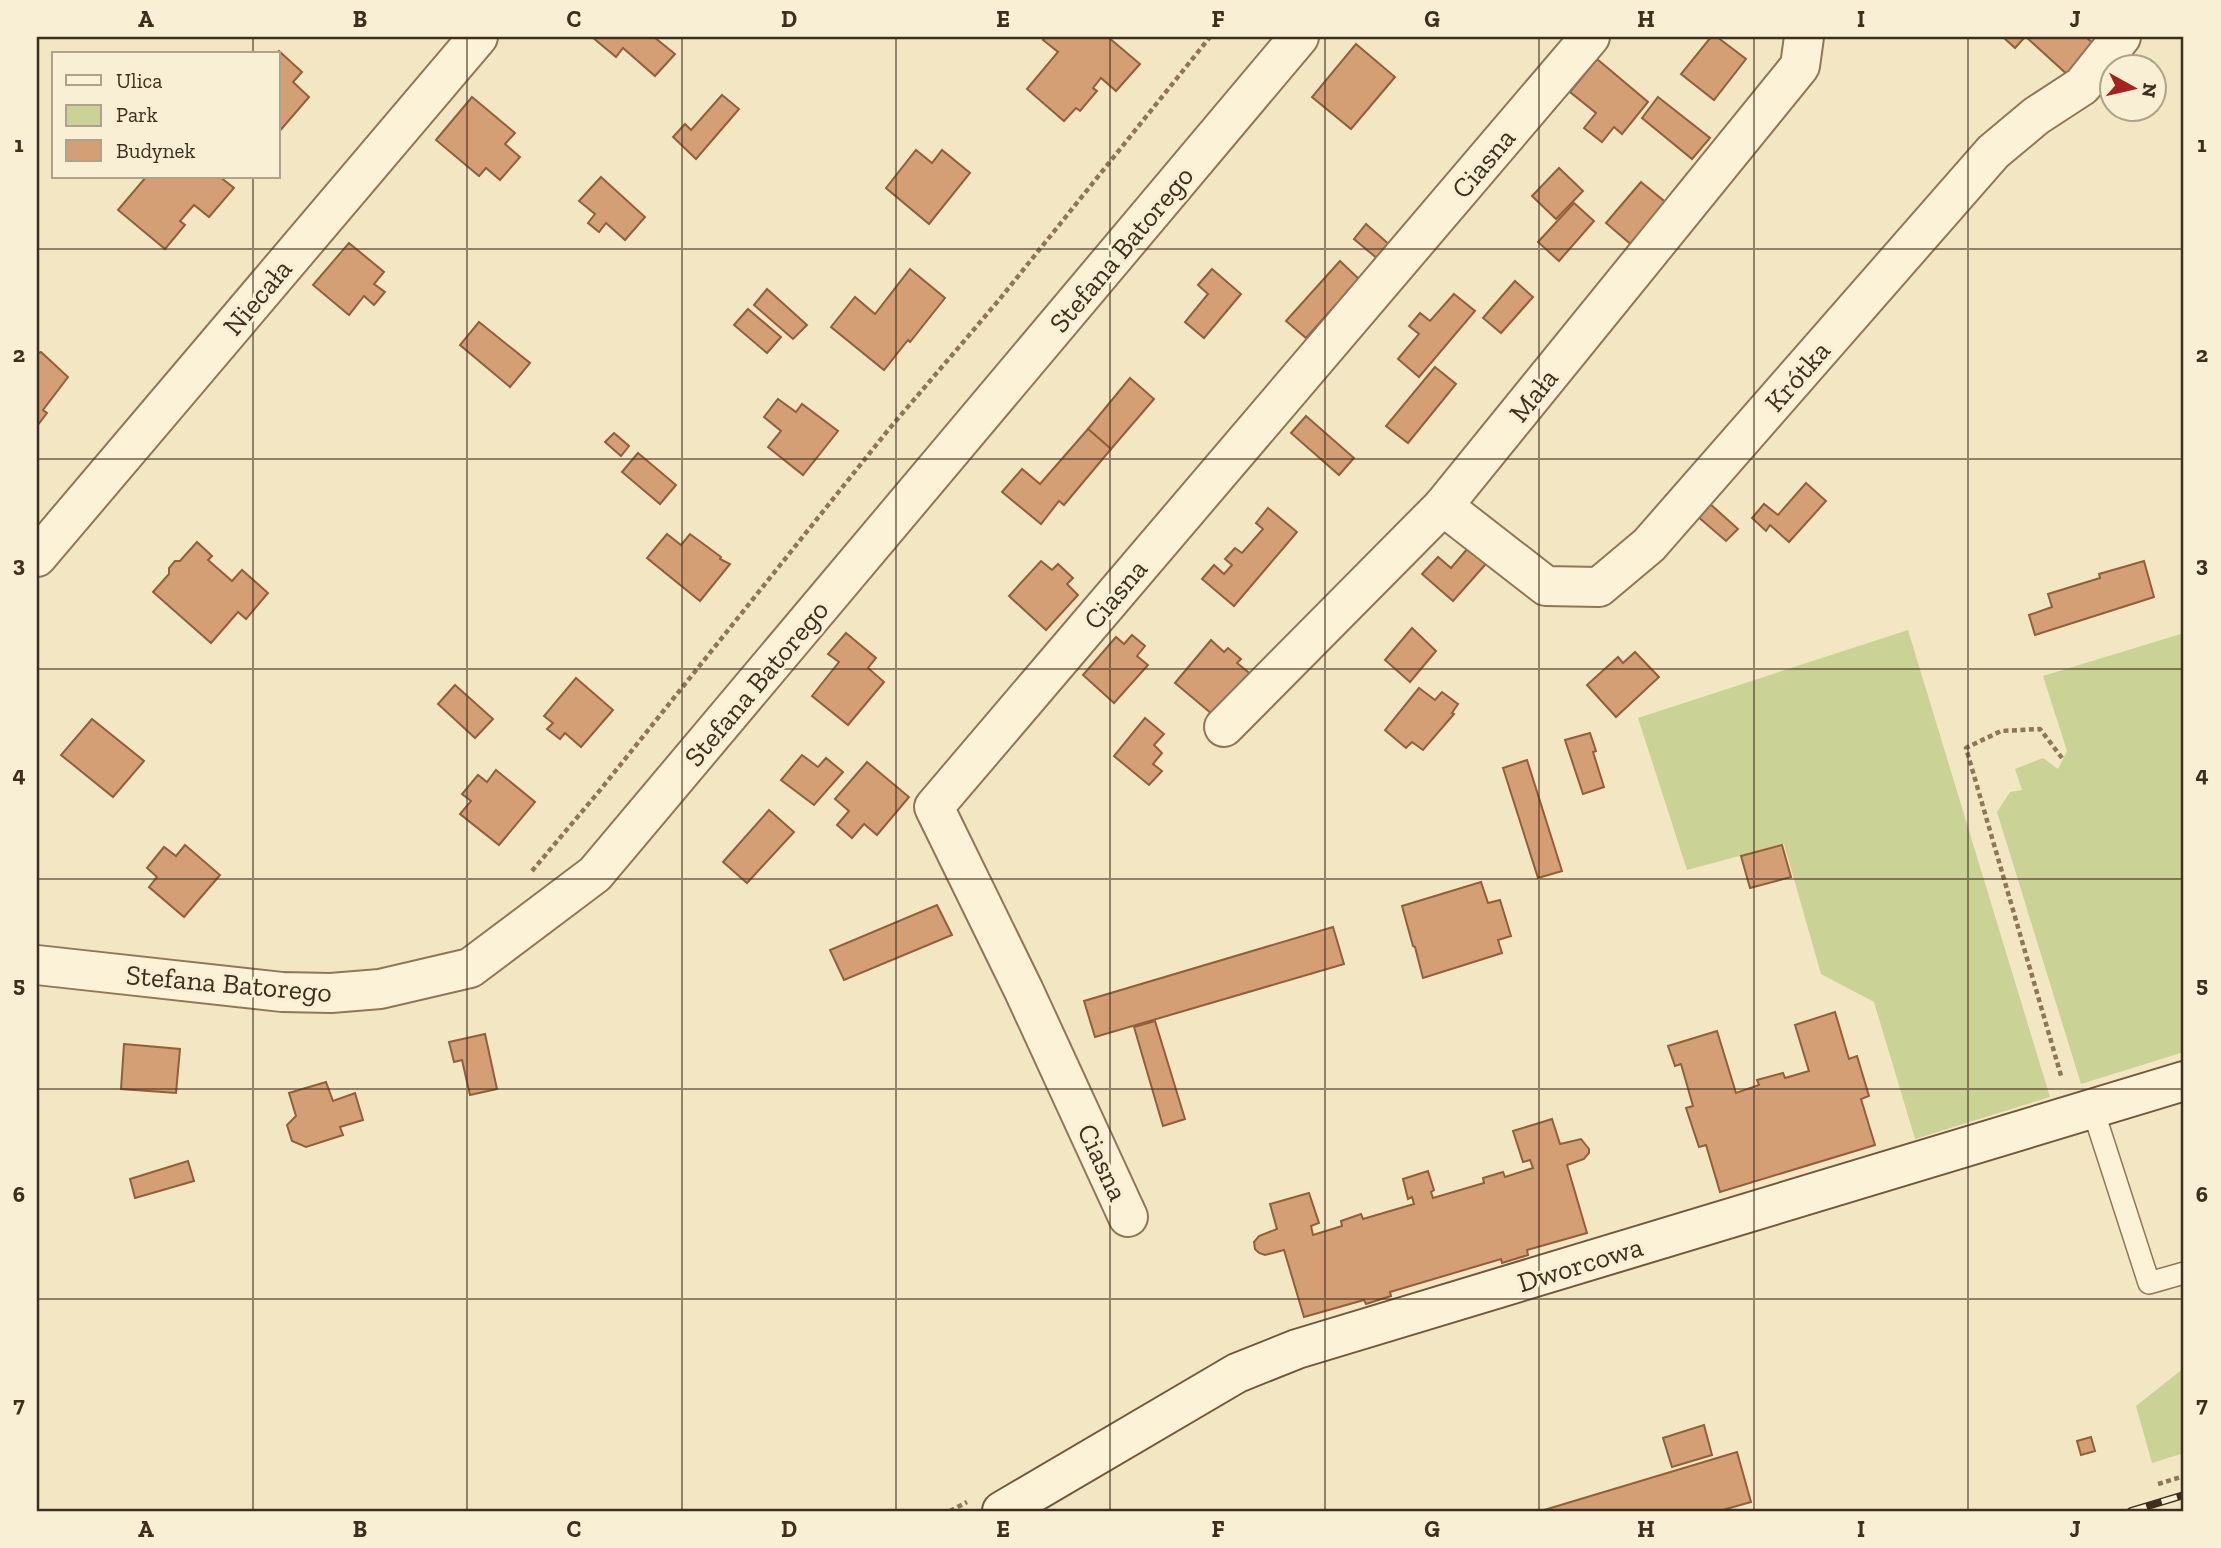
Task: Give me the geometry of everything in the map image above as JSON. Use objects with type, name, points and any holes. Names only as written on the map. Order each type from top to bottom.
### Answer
[{"type":"street","name":"Niecała","points":[[37,557],[478,37]]},
{"type":"street","name":"Stefana Batorego","points":[[37,965],[282,992],[331,993],[380,989],[470,968],[595,874],[1299,37]]},
{"type":"street","name":"Ciasna","points":[[1128,1217],[1024,991],[934,807],[1590,37]]},
{"type":"street","name":"Mała","points":[[1224,727],[1443,506],[1800,66],[1804,37]]},
{"type":"street","name":"Krótka","points":[[1443,506],[1546,586],[1599,587],[1649,545],[1993,152],[2036,116],[2082,86],[2121,37]]},
{"type":"street","name":"Dworcowa","points":[[1002,1511],[1237,1373],[1297,1349],[2184,1081]]},
{"type":"lane","points":[[2093,1110],[2149,1283],[2184,1273]]},
{"type":"path","points":[[530,874],[1210,37]]},
{"type":"path","points":[[2062,758],[2040,729],[2001,731],[1966,748],[2063,1083]]},
{"type":"path","points":[[2158,1484],[2184,1476]]},
{"type":"green space","points":[[1908,630],[2050,1097],[1915,1139],[1874,1002],[1821,974],[1784,844],[1687,870],[1638,718]]},
{"type":"green space","points":[[2184,633],[2184,1052],[2081,1084],[1997,812],[2010,792],[2022,790],[2015,769],[2043,758],[2058,769],[2067,751],[2043,676]]},
{"type":"green space","points":[[2184,1368],[2184,1453],[2152,1463],[2136,1406]]},
{"type":"building","points":[[592,37],[654,37],[675,54],[655,76],[623,48],[616,57]]},
{"type":"building","points":[[1046,37],[1108,37],[1140,64],[1116,91],[1101,78],[1093,88],[1097,91],[1080,111],[1076,108],[1064,121],[1027,89],[1058,52],[1043,40]]},
{"type":"building","points":[[1711,37],[1717,37],[1746,59],[1714,100],[1681,74]]},
{"type":"building","points":[[2003,37],[2025,37],[2015,48]]},
{"type":"building","points":[[2026,37],[2086,37],[2097,47],[2070,77]]},
{"type":"building","points":[[1356,44],[1395,77],[1351,129],[1312,97]]},
{"type":"building","points":[[279,51],[302,72],[293,82],[309,97],[280,131],[280,52]]},
{"type":"building","points":[[1597,59],[1648,102],[1622,134],[1614,127],[1602,142],[1584,128],[1596,113],[1570,92]]},
{"type":"building","points":[[722,95],[739,109],[696,159],[673,137],[685,124],[691,130]]},
{"type":"building","points":[[472,97],[515,133],[505,144],[520,157],[500,180],[486,168],[479,176],[436,140]]},
{"type":"building","points":[[1658,97],[1710,138],[1692,159],[1642,118]]},
{"type":"building","points":[[916,150],[932,163],[942,150],[970,173],[929,224],[886,188]]},
{"type":"building","points":[[1559,168],[1583,191],[1556,219],[1532,196]]},
{"type":"building","points":[[601,177],[645,217],[625,240],[606,223],[599,232],[588,223],[595,214],[579,201]]},
{"type":"building","points":[[145,178],[221,178],[234,188],[209,217],[194,205],[180,221],[185,225],[165,249],[118,210]]},
{"type":"building","points":[[1641,182],[1669,205],[1634,247],[1606,223]]},
{"type":"building","points":[[1574,203],[1594,221],[1559,261],[1538,242]]},
{"type":"building","points":[[1366,224],[1391,246],[1379,260],[1354,239]]},
{"type":"building","points":[[349,243],[384,272],[374,284],[385,292],[374,305],[364,296],[349,315],[313,285]]},
{"type":"building","points":[[1340,261],[1359,279],[1306,338],[1286,321]]},
{"type":"building","points":[[910,269],[945,298],[884,370],[831,327],[855,297],[875,314]]},
{"type":"building","points":[[1212,269],[1241,294],[1204,338],[1185,322],[1208,294],[1198,285]]},
{"type":"building","points":[[1515,281],[1533,297],[1501,333],[1483,318]]},
{"type":"building","points":[[767,289],[807,325],[793,339],[754,305]]},
{"type":"building","points":[[1454,294],[1475,311],[1419,377],[1398,359],[1419,334],[1409,326],[1420,313],[1430,321]]},
{"type":"building","points":[[748,309],[781,337],[767,353],[734,325]]},
{"type":"building","points":[[479,322],[530,363],[510,387],[460,345]]},
{"type":"building","points":[[37,351],[68,377],[43,410],[47,413],[37,426]]},
{"type":"building","points":[[1435,367],[1456,384],[1408,443],[1386,426]]},
{"type":"building","points":[[1130,378],[1154,399],[1111,449],[1088,429]]},
{"type":"building","points":[[778,399],[796,412],[802,404],[838,431],[803,475],[768,447],[781,431],[764,417]]},
{"type":"building","points":[[1306,416],[1354,458],[1339,475],[1291,433]]},
{"type":"building","points":[[1088,429],[1111,449],[1064,505],[1059,501],[1041,524],[1002,492],[1022,469],[1040,484]]},
{"type":"building","points":[[614,433],[629,446],[621,456],[605,442]]},
{"type":"building","points":[[638,453],[676,485],[660,504],[622,472]]},
{"type":"building","points":[[1806,483],[1826,501],[1789,542],[1770,525],[1766,531],[1752,518],[1764,504],[1778,515]]},
{"type":"building","points":[[1709,503],[1738,529],[1726,541],[1697,516]]},
{"type":"building","points":[[1268,508],[1297,532],[1234,606],[1202,579],[1214,565],[1224,574],[1232,565],[1225,559],[1235,548],[1242,553],[1263,529],[1256,523]]},
{"type":"building","points":[[667,534],[681,545],[690,534],[730,564],[700,601],[647,558]]},
{"type":"building","points":[[1474,541],[1492,557],[1453,601],[1422,574],[1438,557],[1451,568]]},
{"type":"building","points":[[197,542],[212,556],[208,560],[232,581],[242,570],[268,593],[246,619],[238,612],[211,643],[153,592],[169,574],[169,568],[175,561],[180,561]]},
{"type":"building","points":[[1041,561],[1052,570],[1058,564],[1073,578],[1067,584],[1078,595],[1046,630],[1009,596]]},
{"type":"building","points":[[2144,561],[2154,597],[2035,635],[2029,615],[2052,607],[2048,594],[2100,578],[2099,574]]},
{"type":"building","points":[[1412,628],[1436,651],[1410,682],[1385,660]]},
{"type":"building","points":[[846,633],[876,658],[868,668],[884,682],[848,725],[812,696],[839,662],[828,654]]},
{"type":"building","points":[[1132,635],[1145,646],[1137,656],[1148,665],[1114,703],[1083,675],[1116,637],[1124,644]]},
{"type":"building","points":[[1211,640],[1224,652],[1228,648],[1241,659],[1237,663],[1253,676],[1218,719],[1175,683]]},
{"type":"building","points":[[1635,652],[1659,677],[1616,717],[1587,685],[1618,657],[1623,663]]},
{"type":"building","points":[[576,678],[613,710],[581,747],[565,733],[560,739],[547,729],[553,723],[544,716]]},
{"type":"building","points":[[455,685],[493,719],[475,738],[438,704]]},
{"type":"building","points":[[1419,688],[1435,700],[1442,692],[1458,704],[1452,713],[1454,714],[1423,750],[1412,742],[1406,748],[1385,730]]},
{"type":"building","points":[[1145,718],[1164,734],[1154,745],[1162,753],[1153,764],[1162,771],[1149,785],[1114,756]]},
{"type":"building","points":[[92,719],[144,761],[113,797],[61,755]]},
{"type":"building","points":[[1590,733],[1604,787],[1583,794],[1565,740]]},
{"type":"building","points":[[802,755],[818,767],[826,758],[843,772],[814,805],[781,780]]},
{"type":"building","points":[[1527,760],[1562,871],[1538,878],[1503,768]]},
{"type":"building","points":[[867,762],[909,797],[877,835],[864,824],[852,838],[837,825],[849,811],[835,799]]},
{"type":"building","points":[[496,770],[535,802],[499,845],[460,814],[471,801],[462,794],[478,775],[487,782]]},
{"type":"building","points":[[769,810],[794,832],[747,883],[723,862]]},
{"type":"building","points":[[185,845],[220,875],[184,917],[149,887],[157,877],[147,868],[164,847],[176,856]]},
{"type":"building","points":[[1782,845],[1791,877],[1750,888],[1741,856]]},
{"type":"building","points":[[1481,882],[1488,903],[1500,900],[1511,936],[1498,940],[1502,953],[1423,978],[1402,906]]},
{"type":"building","points":[[937,905],[952,935],[844,980],[830,950]]},
{"type":"building","points":[[1333,927],[1344,964],[1095,1037],[1084,1001]]},
{"type":"building","points":[[1835,1012],[1849,1059],[1857,1056],[1869,1096],[1861,1099],[1875,1145],[1720,1192],[1706,1145],[1699,1147],[1686,1108],[1693,1106],[1681,1064],[1675,1066],[1668,1046],[1717,1031],[1736,1093],[1759,1085],[1757,1080],[1783,1073],[1785,1078],[1809,1071],[1795,1025]]},
{"type":"building","points":[[1155,1021],[1185,1119],[1163,1126],[1134,1027]]},
{"type":"building","points":[[485,1034],[497,1089],[470,1095],[462,1060],[454,1062],[449,1042]]},
{"type":"building","points":[[124,1044],[180,1049],[176,1093],[121,1089]]},
{"type":"building","points":[[326,1082],[333,1101],[355,1093],[363,1120],[340,1127],[343,1135],[306,1147],[292,1141],[287,1125],[296,1116],[289,1093]]},
{"type":"building","points":[[1552,1119],[1560,1144],[1581,1139],[1589,1149],[1584,1159],[1567,1165],[1587,1233],[1527,1250],[1528,1255],[1502,1263],[1501,1259],[1390,1292],[1391,1296],[1366,1304],[1364,1300],[1304,1317],[1284,1250],[1265,1255],[1255,1249],[1254,1242],[1259,1236],[1277,1229],[1270,1204],[1309,1193],[1319,1223],[1311,1226],[1313,1235],[1342,1226],[1341,1221],[1361,1214],[1363,1219],[1414,1204],[1412,1197],[1408,1199],[1403,1179],[1428,1171],[1434,1190],[1431,1192],[1433,1198],[1484,1183],[1483,1178],[1503,1172],[1505,1177],[1533,1168],[1530,1160],[1523,1162],[1513,1131]]},
{"type":"building","points":[[188,1161],[194,1181],[135,1198],[130,1179]]},
{"type":"building","points":[[1704,1425],[1712,1455],[1672,1467],[1663,1438]]},
{"type":"building","points":[[2091,1437],[2095,1451],[2081,1455],[2077,1441]]},
{"type":"building","points":[[1737,1452],[1751,1502],[1719,1511],[1544,1510]]},
{"type":"railway","points":[[2131,1511],[2184,1495]]}]
